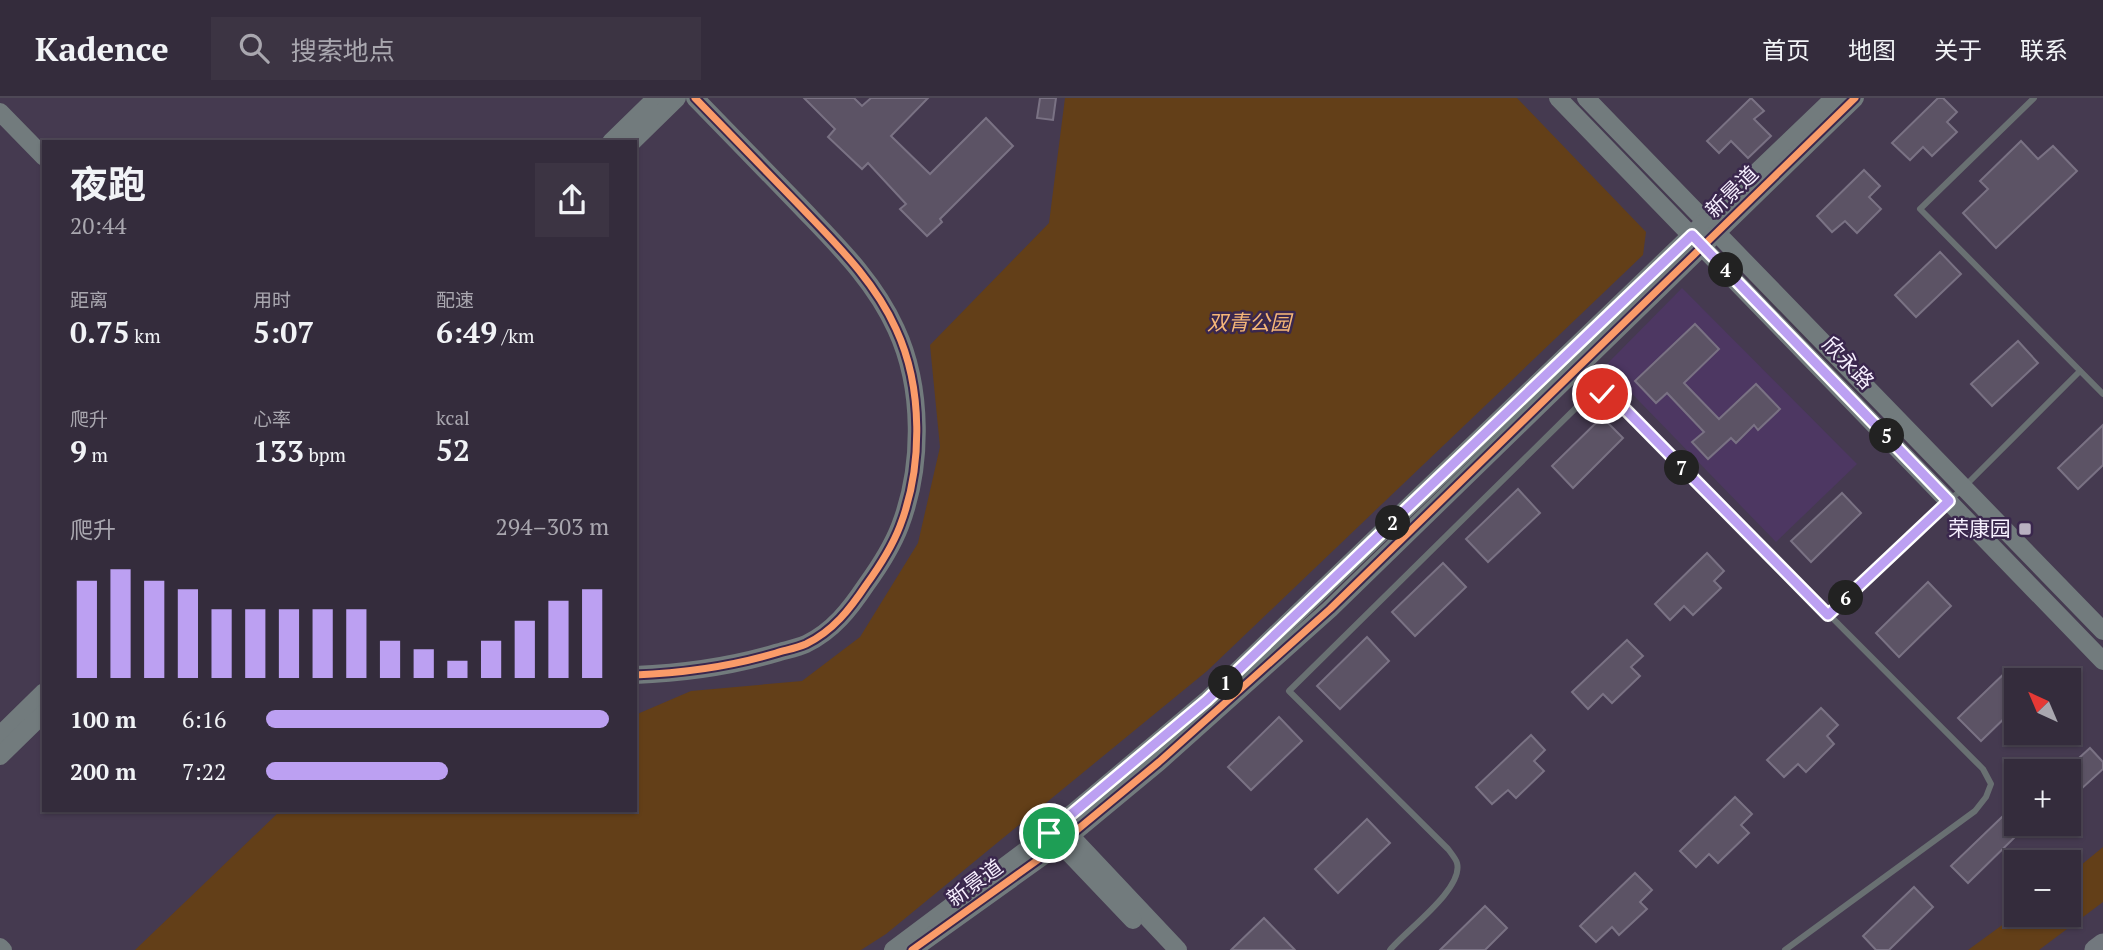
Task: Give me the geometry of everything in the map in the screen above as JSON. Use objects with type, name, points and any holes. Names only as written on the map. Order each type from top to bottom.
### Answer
[{"type":"main road","points":[[2095,950],[2103,944]]},
{"type":"street","points":[[613,140],[656,98]]},
{"type":"street","points":[[634,140],[677,98]]},
{"type":"street","points":[[637,675],[718,669],[807,643],[843,618],[879,566],[900,526],[911,482],[918,436],[913,393],[897,329],[872,287],[845,253],[695,98]]},
{"type":"street","name":"欣永路","points":[[1558,98],[1703,234],[1963,488],[2103,631]]},
{"type":"street","name":"欣永路","points":[[1586,98],[1703,234],[1949,501],[2103,662]]},
{"type":"street","name":"新景道","points":[[893,950],[1159,762],[1330,609],[1703,234],[1834,98]]},
{"type":"street","name":"新景道","points":[[1703,234],[1855,98]]},
{"type":"street","points":[[0,112],[42,155]]},
{"type":"street","points":[[0,735],[42,694]]},
{"type":"street","points":[[0,755],[42,715]]},
{"type":"street","points":[[1060,834],[1162,950]]},
{"type":"street","points":[[1060,834],[1178,950]]},
{"type":"street","name":"新景道","points":[[912,950],[1060,834]]},
{"type":"lane","points":[[2034,98],[1920,209],[2103,394]]},
{"type":"lane","points":[[1828,615],[1963,488],[2080,371]]},
{"type":"lane","points":[[1390,950],[1450,890],[1457,875],[1457,863],[1448,849],[1289,691],[1587,397],[1602,394],[1612,396],[1983,769],[1991,784],[1986,797],[1975,811],[1785,950]]},
{"type":"shaded area","points":[[1682,288],[1857,464],[1776,542],[1605,366]]},
{"type":"green space","name":"双青公园","points":[[1065,98],[1517,98],[1646,232],[1643,255],[1207,671],[886,934],[861,950],[135,950],[279,812],[637,812],[637,714],[691,691],[802,681],[860,637],[918,543],[940,447],[930,345],[1049,223]]},
{"type":"green space","points":[[2103,847],[2103,902],[2081,918],[2081,865]]},
{"type":"green space","points":[[2004,924],[2004,927],[2070,927],[2039,950],[1968,950]]},
{"type":"building","points":[[804,98],[854,98],[862,106],[871,98],[928,98],[891,136],[930,174],[986,118],[1013,146],[940,219],[942,222],[927,236],[900,209],[906,204],[868,163],[862,169],[828,137],[835,129]]},
{"type":"building","points":[[1040,98],[1056,98],[1053,120],[1037,118]]},
{"type":"building","points":[[1751,98],[1764,111],[1754,119],[1771,136],[1748,158],[1731,141],[1719,153],[1707,141]]},
{"type":"building","points":[[1938,98],[1943,98],[1957,112],[1947,122],[1957,132],[1932,156],[1923,147],[1910,160],[1892,143]]},
{"type":"building","points":[[2021,141],[2038,159],[2053,146],[2077,171],[1996,248],[1963,213],[1988,189],[1980,181]]},
{"type":"building","points":[[1864,170],[1880,186],[1869,197],[1881,209],[1857,233],[1845,221],[1832,232],[1817,216]]},
{"type":"building","points":[[1940,252],[1961,274],[1916,317],[1895,295]]},
{"type":"building","points":[[1695,324],[1719,349],[1684,383],[1719,419],[1756,384],[1780,409],[1758,430],[1754,425],[1736,443],[1731,438],[1708,459],[1692,442],[1704,432],[1667,393],[1656,403],[1635,381]]},
{"type":"building","points":[[2018,341],[2038,363],[1992,406],[1971,384]]},
{"type":"building","points":[[1602,417],[1623,438],[1573,488],[1552,466]]},
{"type":"building","points":[[2103,425],[2103,465],[2078,489],[2058,468]]},
{"type":"building","points":[[1518,489],[1540,513],[1488,562],[1466,539]]},
{"type":"building","points":[[1842,493],[1861,513],[1811,562],[1791,541]]},
{"type":"building","points":[[1707,553],[1724,571],[1714,581],[1721,588],[1693,615],[1684,606],[1670,620],[1655,604]]},
{"type":"building","points":[[1443,563],[1466,587],[1415,636],[1392,612]]},
{"type":"building","points":[[1928,582],[1951,606],[1899,657],[1876,633]]},
{"type":"building","points":[[1367,637],[1389,661],[1340,709],[1317,686]]},
{"type":"building","points":[[1627,640],[1643,656],[1631,667],[1640,676],[1612,703],[1603,694],[1588,709],[1572,692]]},
{"type":"building","points":[[2004,674],[2004,719],[1981,741],[1958,718]]},
{"type":"building","points":[[1821,708],[1838,725],[1827,736],[1834,744],[1806,772],[1798,764],[1784,777],[1767,760]]},
{"type":"building","points":[[1279,717],[1302,741],[1251,790],[1228,767]]},
{"type":"building","points":[[1531,735],[1545,750],[1534,761],[1544,771],[1516,798],[1508,790],[1492,804],[1476,787]]},
{"type":"building","points":[[2090,748],[2103,762],[2103,769],[2081,789],[2081,759],[2078,759]]},
{"type":"building","points":[[1735,797],[1752,814],[1741,825],[1749,833],[1718,863],[1709,854],[1696,867],[1680,851]]},
{"type":"building","points":[[2002,817],[2004,836],[2016,836],[1968,883],[1951,866]]},
{"type":"building","points":[[1367,819],[1390,843],[1338,893],[1315,869]]},
{"type":"building","points":[[1635,873],[1652,890],[1640,902],[1647,909],[1619,935],[1612,927],[1596,942],[1580,926]]},
{"type":"building","points":[[1914,887],[1933,907],[1889,950],[1876,950],[1863,936]]},
{"type":"building","points":[[1485,906],[1507,928],[1485,950],[1440,950]]},
{"type":"building","points":[[1264,918],[1295,950],[1231,950]]},
{"type":"cycle path","points":[[637,675],[724,666],[803,645],[825,633],[854,603],[893,542],[908,503],[916,453],[917,427],[911,376],[896,329],[877,294],[840,248],[695,98]]},
{"type":"cycle path","points":[[912,950],[1060,844],[1159,762],[1330,609],[1855,98]]},
{"type":"place","name":"荣康园","points":[[2025,529]]},
{"type":"route","points":[[1049,833],[1207,700],[1305,609],[1692,235],[1949,501],[1828,615],[1612,396],[1602,394]]}]
